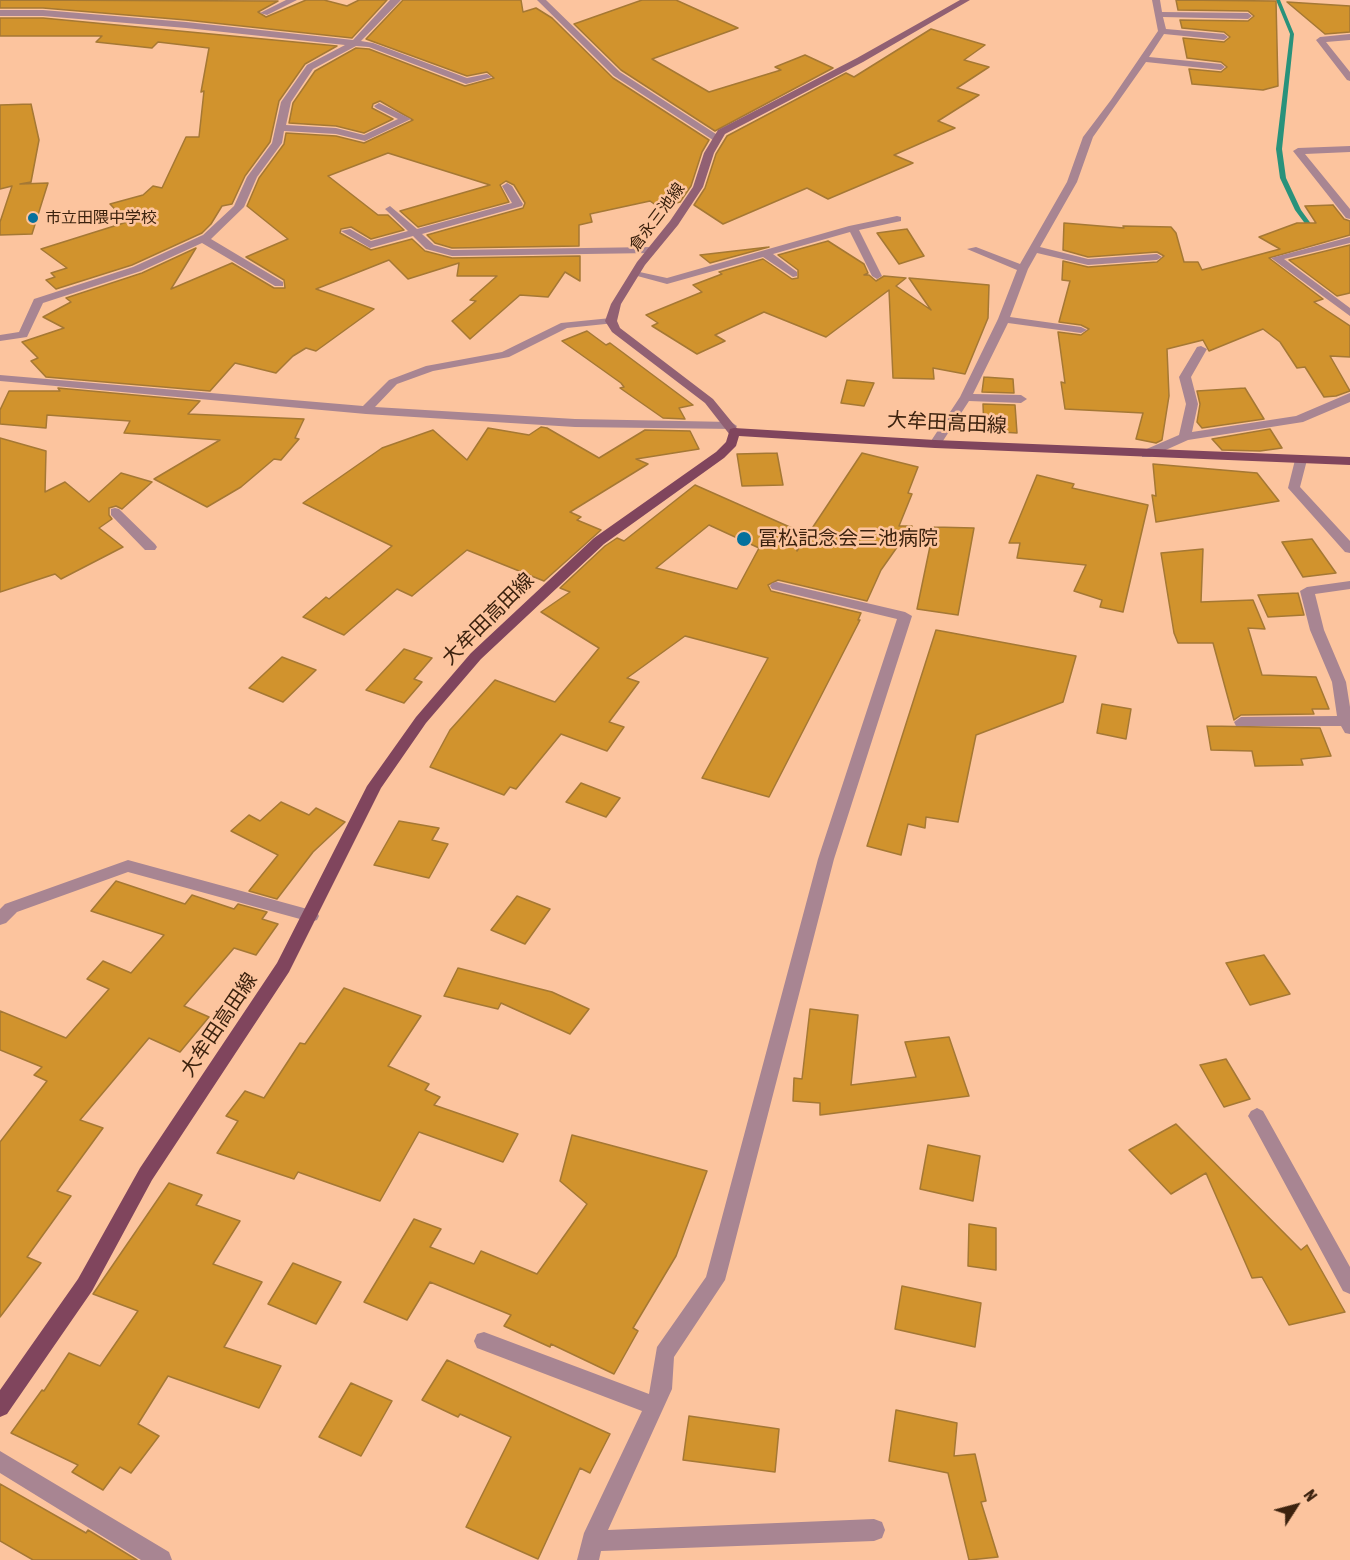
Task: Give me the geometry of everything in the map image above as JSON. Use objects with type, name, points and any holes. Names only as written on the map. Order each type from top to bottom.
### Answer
[{"type":"main road","points":[[716,138],[721,132],[742,120],[860,60],[966,0]]},
{"type":"main road","name":"倉永三池線","points":[[611,321],[616,304],[635,274],[698,187],[716,138]]},
{"type":"main road","points":[[611,321],[616,330],[709,400],[733,429]]},
{"type":"main road","name":"大牟田高田線","points":[[0,1407],[85,1285],[146,1174],[284,967],[375,786],[421,720],[476,656],[599,541],[720,455],[732,443],[733,429],[935,444],[1350,462]]},
{"type":"street","points":[[264,13],[293,0]]},
{"type":"street","points":[[0,338],[23,335],[38,301],[137,268],[203,239],[239,207],[252,177],[277,143],[286,102],[310,67],[355,43],[390,3],[397,0]]},
{"type":"street","points":[[541,0],[617,74],[716,138]]},
{"type":"street","points":[[935,444],[966,397],[1004,319],[1023,269],[1071,182],[1088,137],[1115,102],[1162,31],[1156,0]]},
{"type":"street","points":[[0,13],[66,15],[355,43],[370,45],[466,81],[487,77]]},
{"type":"street","points":[[1159,14],[1248,16]]},
{"type":"street","points":[[1162,31],[1224,37]]},
{"type":"street","points":[[1350,37],[1320,40],[1350,78]]},
{"type":"street","points":[[1143,59],[1221,67]]},
{"type":"street","points":[[281,128],[336,131],[365,138],[406,119],[379,106]]},
{"type":"street","points":[[1350,149],[1298,151],[1350,216]]},
{"type":"street","points":[[346,231],[370,245],[416,234],[518,204],[507,186]]},
{"type":"street","points":[[390,209],[430,247],[452,253],[652,250]]},
{"type":"street","points":[[635,274],[667,281],[853,228],[897,219]]},
{"type":"street","points":[[853,228],[878,276]]},
{"type":"street","points":[[203,239],[279,284]]},
{"type":"street","points":[[1350,240],[1276,258],[1350,313]]},
{"type":"street","points":[[972,249],[1023,269]]},
{"type":"street","points":[[1034,249],[1088,262],[1157,257]]},
{"type":"street","points":[[765,253],[793,274]]},
{"type":"street","points":[[1004,319],[1081,330]]},
{"type":"street","points":[[366,410],[393,382],[430,368],[505,355],[565,325],[611,321]]},
{"type":"street","points":[[1185,437],[1192,404],[1185,377],[1201,349]]},
{"type":"street","points":[[0,378],[366,410],[575,423],[733,429]]},
{"type":"street","points":[[966,397],[1021,399]]},
{"type":"street","points":[[1146,454],[1185,437],[1299,419],[1343,402],[1350,397]]},
{"type":"street","points":[[1301,460],[1294,488],[1350,549]]},
{"type":"street","points":[[115,512],[150,547]]},
{"type":"street","points":[[1241,722],[1348,725],[1339,682],[1317,630],[1307,591],[1350,585]]},
{"type":"street","points":[[777,586],[905,616],[826,859],[715,1280],[664,1354],[662,1389],[590,1550],[874,1530]]},
{"type":"street","points":[[0,919],[11,908],[128,866],[311,916]]},
{"type":"street","points":[[1257,1116],[1350,1285]]},
{"type":"street","points":[[484,1341],[655,1406]]},
{"type":"street","points":[[0,1461],[161,1560]]},
{"type":"building","points":[[0,0],[278,1],[258,12],[266,17],[306,0],[324,0],[347,6],[359,0],[387,0],[352,38],[186,20],[43,8],[0,8]]},
{"type":"building","points":[[403,0],[521,0],[523,12],[536,8],[552,18],[613,78],[709,140],[702,152],[691,186],[680,202],[660,208],[650,201],[590,214],[592,222],[579,225],[579,246],[452,248],[435,243],[427,235],[523,208],[525,203],[514,185],[506,181],[500,185],[509,202],[418,227],[400,211],[490,185],[388,153],[328,176],[378,215],[388,215],[404,230],[371,239],[351,227],[341,229],[340,233],[371,250],[412,239],[425,251],[452,258],[580,256],[580,281],[565,272],[548,297],[520,295],[470,339],[452,321],[476,301],[470,300],[497,276],[457,276],[459,263],[408,279],[389,260],[316,289],[374,309],[316,351],[306,348],[293,356],[276,373],[235,363],[210,391],[46,377],[31,361],[38,358],[22,342],[64,328],[43,317],[71,302],[66,298],[142,273],[196,248],[171,289],[232,263],[274,288],[285,288],[284,280],[246,257],[288,239],[247,206],[259,178],[284,144],[286,133],[336,136],[364,143],[413,120],[380,101],[373,104],[372,108],[393,119],[364,133],[336,126],[289,123],[293,103],[315,71],[356,48],[369,49],[465,86],[494,78],[487,72],[467,76],[366,39]]},
{"type":"building","points":[[642,0],[676,0],[738,28],[652,59],[709,92],[781,70],[775,67],[805,55],[833,68],[715,131],[621,70],[574,24]]},
{"type":"building","points":[[1176,0],[1276,1],[1278,86],[1263,90],[1192,84],[1189,69],[1221,72],[1227,67],[1221,62],[1187,58],[1183,38],[1224,42],[1230,37],[1224,32],[1182,28],[1180,20],[1248,21],[1254,16],[1248,11],[1178,10]]},
{"type":"building","points":[[1287,2],[1350,6],[1350,32],[1325,34]]},
{"type":"building","points":[[0,18],[43,18],[337,46],[305,64],[279,101],[270,142],[245,176],[232,204],[222,206],[211,224],[202,233],[132,265],[56,289],[46,280],[55,277],[51,273],[67,268],[41,249],[127,222],[110,204],[143,195],[153,186],[162,188],[186,137],[199,137],[204,91],[201,92],[209,48],[158,42],[152,48],[96,42],[102,36],[0,36]]},
{"type":"building","points":[[931,29],[985,45],[964,60],[989,67],[957,88],[979,95],[938,121],[955,128],[894,155],[913,163],[828,199],[807,188],[723,224],[694,205],[705,188],[716,154],[727,136],[846,73],[854,77]]},
{"type":"building","points":[[31,104],[39,140],[31,182],[20,184],[48,183],[32,234],[0,235],[0,222],[12,186],[0,189],[0,105]]},
{"type":"building","points":[[1333,205],[1344,219],[1350,221],[1350,235],[1269,258],[1323,299],[1314,302],[1350,326],[1350,357],[1330,356],[1350,391],[1324,397],[1305,367],[1297,368],[1280,342],[1263,329],[1209,351],[1203,340],[1167,349],[1169,396],[1162,440],[1156,443],[1136,439],[1143,413],[1065,409],[1061,382],[1065,383],[1058,332],[1081,335],[1089,329],[1081,325],[1059,322],[1070,281],[1062,280],[1063,261],[1088,267],[1157,262],[1164,256],[1157,252],[1088,257],[1063,250],[1064,223],[1124,228],[1123,226],[1171,227],[1176,233],[1184,262],[1198,262],[1202,270],[1280,249],[1259,237],[1297,223],[1316,223],[1305,206]]},
{"type":"building","points":[[907,229],[924,256],[899,264],[877,233]]},
{"type":"building","points":[[828,241],[864,264],[868,273],[864,275],[869,275],[876,281],[884,276],[906,278],[896,286],[931,310],[909,278],[989,285],[988,318],[965,374],[933,368],[934,379],[893,378],[889,290],[826,337],[764,312],[715,335],[725,341],[697,354],[652,326],[658,323],[646,315],[702,292],[693,285],[722,274],[719,272],[763,259],[792,279],[798,278],[798,270],[778,255]]},
{"type":"building","points":[[1350,245],[1350,293],[1337,296],[1289,260]]},
{"type":"building","points":[[769,247],[710,263],[700,255]]},
{"type":"building","points":[[587,331],[606,345],[610,343],[693,405],[679,408],[685,419],[663,418],[620,388],[624,387],[621,383],[562,341]]},
{"type":"building","points":[[984,377],[1013,379],[1014,393],[982,392]]},
{"type":"building","points":[[847,380],[874,383],[864,406],[841,403]]},
{"type":"building","points":[[58,388],[200,401],[188,414],[304,419],[295,438],[299,439],[281,460],[274,459],[241,487],[207,507],[154,479],[220,440],[124,433],[130,421],[47,415],[46,428],[0,424],[0,410],[9,391],[60,391]]},
{"type":"building","points":[[1245,388],[1264,419],[1202,428],[1197,422],[1200,404],[1197,391]]},
{"type":"building","points":[[983,404],[1015,405],[1017,433],[984,431]]},
{"type":"building","points":[[541,427],[547,428],[599,458],[645,430],[690,431],[699,449],[636,459],[648,464],[570,512],[581,517],[577,520],[601,530],[544,581],[467,550],[412,596],[397,589],[344,635],[303,617],[326,597],[329,599],[392,546],[303,503],[382,448],[433,430],[467,460],[488,428],[529,435]]},
{"type":"building","points":[[1270,429],[1282,448],[1260,451],[1222,450],[1212,439]]},
{"type":"building","points":[[0,438],[46,451],[45,492],[65,482],[89,502],[121,473],[152,482],[122,509],[116,506],[109,508],[109,515],[112,519],[99,528],[123,547],[61,579],[55,574],[0,592]]},
{"type":"building","points":[[777,453],[783,485],[742,486],[737,454]]},
{"type":"building","points":[[862,453],[918,467],[908,493],[912,494],[899,526],[912,526],[881,570],[867,601],[778,580],[768,585],[771,591],[861,613],[858,620],[860,620],[769,797],[702,778],[768,658],[685,636],[627,678],[639,682],[609,722],[624,727],[607,751],[561,734],[516,789],[510,787],[504,795],[430,767],[450,730],[495,680],[555,702],[599,648],[541,612],[570,592],[560,588],[605,546],[617,538],[624,541],[695,485],[792,528],[797,551]],"holes":[[[709,525],[759,548],[737,589],[656,568]]]},
{"type":"building","points":[[1153,464],[1257,473],[1279,501],[1156,522],[1152,495],[1156,496]]},
{"type":"building","points":[[1037,475],[1074,484],[1072,488],[1148,505],[1123,612],[1100,607],[1102,600],[1074,591],[1086,565],[1017,558],[1020,543],[1009,543]]},
{"type":"building","points":[[934,527],[974,528],[958,615],[917,609]]},
{"type":"building","points":[[1312,539],[1336,573],[1303,577],[1282,542]]},
{"type":"building","points":[[1203,549],[1201,602],[1253,600],[1265,629],[1248,628],[1262,675],[1316,677],[1329,709],[1312,709],[1314,714],[1241,715],[1234,720],[1213,643],[1178,643],[1174,633],[1161,553]]},
{"type":"building","points":[[1298,593],[1304,615],[1268,617],[1258,595]]},
{"type":"building","points":[[936,630],[1076,656],[1063,702],[976,735],[958,822],[926,817],[925,828],[908,824],[901,855],[867,846]]},
{"type":"building","points":[[404,649],[432,658],[414,679],[422,682],[404,703],[366,690]]},
{"type":"building","points":[[282,657],[316,670],[283,702],[249,688]]},
{"type":"building","points":[[1102,704],[1131,709],[1126,739],[1097,733]]},
{"type":"building","points":[[1207,726],[1320,728],[1331,756],[1301,759],[1303,765],[1255,766],[1252,751],[1211,750]]},
{"type":"building","points":[[581,783],[620,798],[606,817],[566,802]]},
{"type":"building","points":[[281,802],[309,815],[316,808],[345,822],[313,852],[277,899],[249,891],[278,855],[231,831],[249,815],[260,821]]},
{"type":"building","points":[[399,821],[439,828],[432,840],[448,844],[429,878],[374,865]]},
{"type":"building","points":[[116,881],[185,904],[192,895],[234,909],[238,904],[267,912],[262,919],[278,924],[256,955],[234,948],[184,1006],[209,1017],[180,1052],[149,1038],[80,1120],[103,1128],[57,1191],[71,1196],[27,1257],[41,1263],[0,1317],[0,1142],[47,1081],[34,1075],[42,1067],[0,1050],[0,1011],[66,1038],[109,989],[87,979],[103,961],[131,973],[164,935],[91,911]]},
{"type":"building","points":[[517,896],[550,909],[525,944],[491,930]]},
{"type":"building","points":[[1264,955],[1290,994],[1250,1005],[1226,963]]},
{"type":"building","points":[[458,968],[552,992],[589,1009],[570,1034],[501,1003],[498,1009],[444,996]]},
{"type":"building","points":[[344,988],[421,1016],[388,1066],[429,1084],[425,1090],[440,1097],[434,1105],[518,1134],[503,1162],[419,1132],[380,1201],[298,1172],[294,1179],[217,1153],[238,1121],[226,1116],[245,1091],[264,1098],[300,1043],[305,1044]]},
{"type":"building","points":[[810,1009],[858,1015],[851,1085],[916,1077],[905,1042],[949,1037],[969,1096],[820,1115],[820,1103],[793,1101],[794,1078],[802,1079]]},
{"type":"building","points":[[1226,1059],[1250,1099],[1224,1107],[1200,1065]]},
{"type":"building","points":[[1176,1124],[1301,1250],[1307,1245],[1345,1312],[1289,1325],[1262,1277],[1252,1278],[1206,1173],[1171,1194],[1129,1150]]},
{"type":"building","points":[[572,1135],[707,1171],[676,1256],[633,1328],[638,1331],[614,1374],[551,1344],[550,1347],[504,1326],[511,1315],[430,1282],[407,1320],[364,1302],[414,1219],[441,1229],[430,1247],[474,1264],[481,1251],[537,1274],[587,1204],[560,1181]]},
{"type":"building","points":[[928,1145],[980,1156],[973,1201],[920,1189]]},
{"type":"building","points":[[169,1183],[202,1195],[196,1205],[240,1221],[213,1264],[262,1282],[224,1347],[281,1366],[259,1408],[168,1376],[138,1424],[159,1436],[131,1473],[120,1467],[103,1490],[72,1472],[78,1465],[11,1433],[42,1390],[44,1391],[69,1353],[100,1366],[138,1311],[93,1294]]},
{"type":"building","points":[[969,1224],[996,1228],[996,1270],[968,1266]]},
{"type":"building","points":[[293,1263],[341,1282],[316,1324],[268,1304]]},
{"type":"building","points":[[902,1286],[981,1303],[975,1347],[895,1329]]},
{"type":"building","points":[[447,1360],[610,1434],[590,1473],[580,1468],[538,1559],[466,1527],[511,1437],[460,1414],[458,1417],[422,1400]]},
{"type":"building","points":[[351,1383],[392,1401],[361,1456],[319,1437]]},
{"type":"building","points":[[896,1410],[957,1423],[954,1456],[975,1454],[986,1501],[981,1502],[998,1557],[969,1560],[948,1473],[889,1461]]},
{"type":"building","points":[[689,1416],[779,1429],[775,1472],[683,1460]]},
{"type":"building","points":[[0,1484],[86,1533],[88,1530],[137,1560],[33,1560],[0,1541]]},
{"type":"waterway","points":[[1278,0],[1292,34],[1279,149],[1283,178],[1298,210],[1314,232]]},
{"type":"place","name":"市立田隈中学校","points":[[33,218]]},
{"type":"place","name":"冨松記念会三池病院","points":[[744,539]]}]
